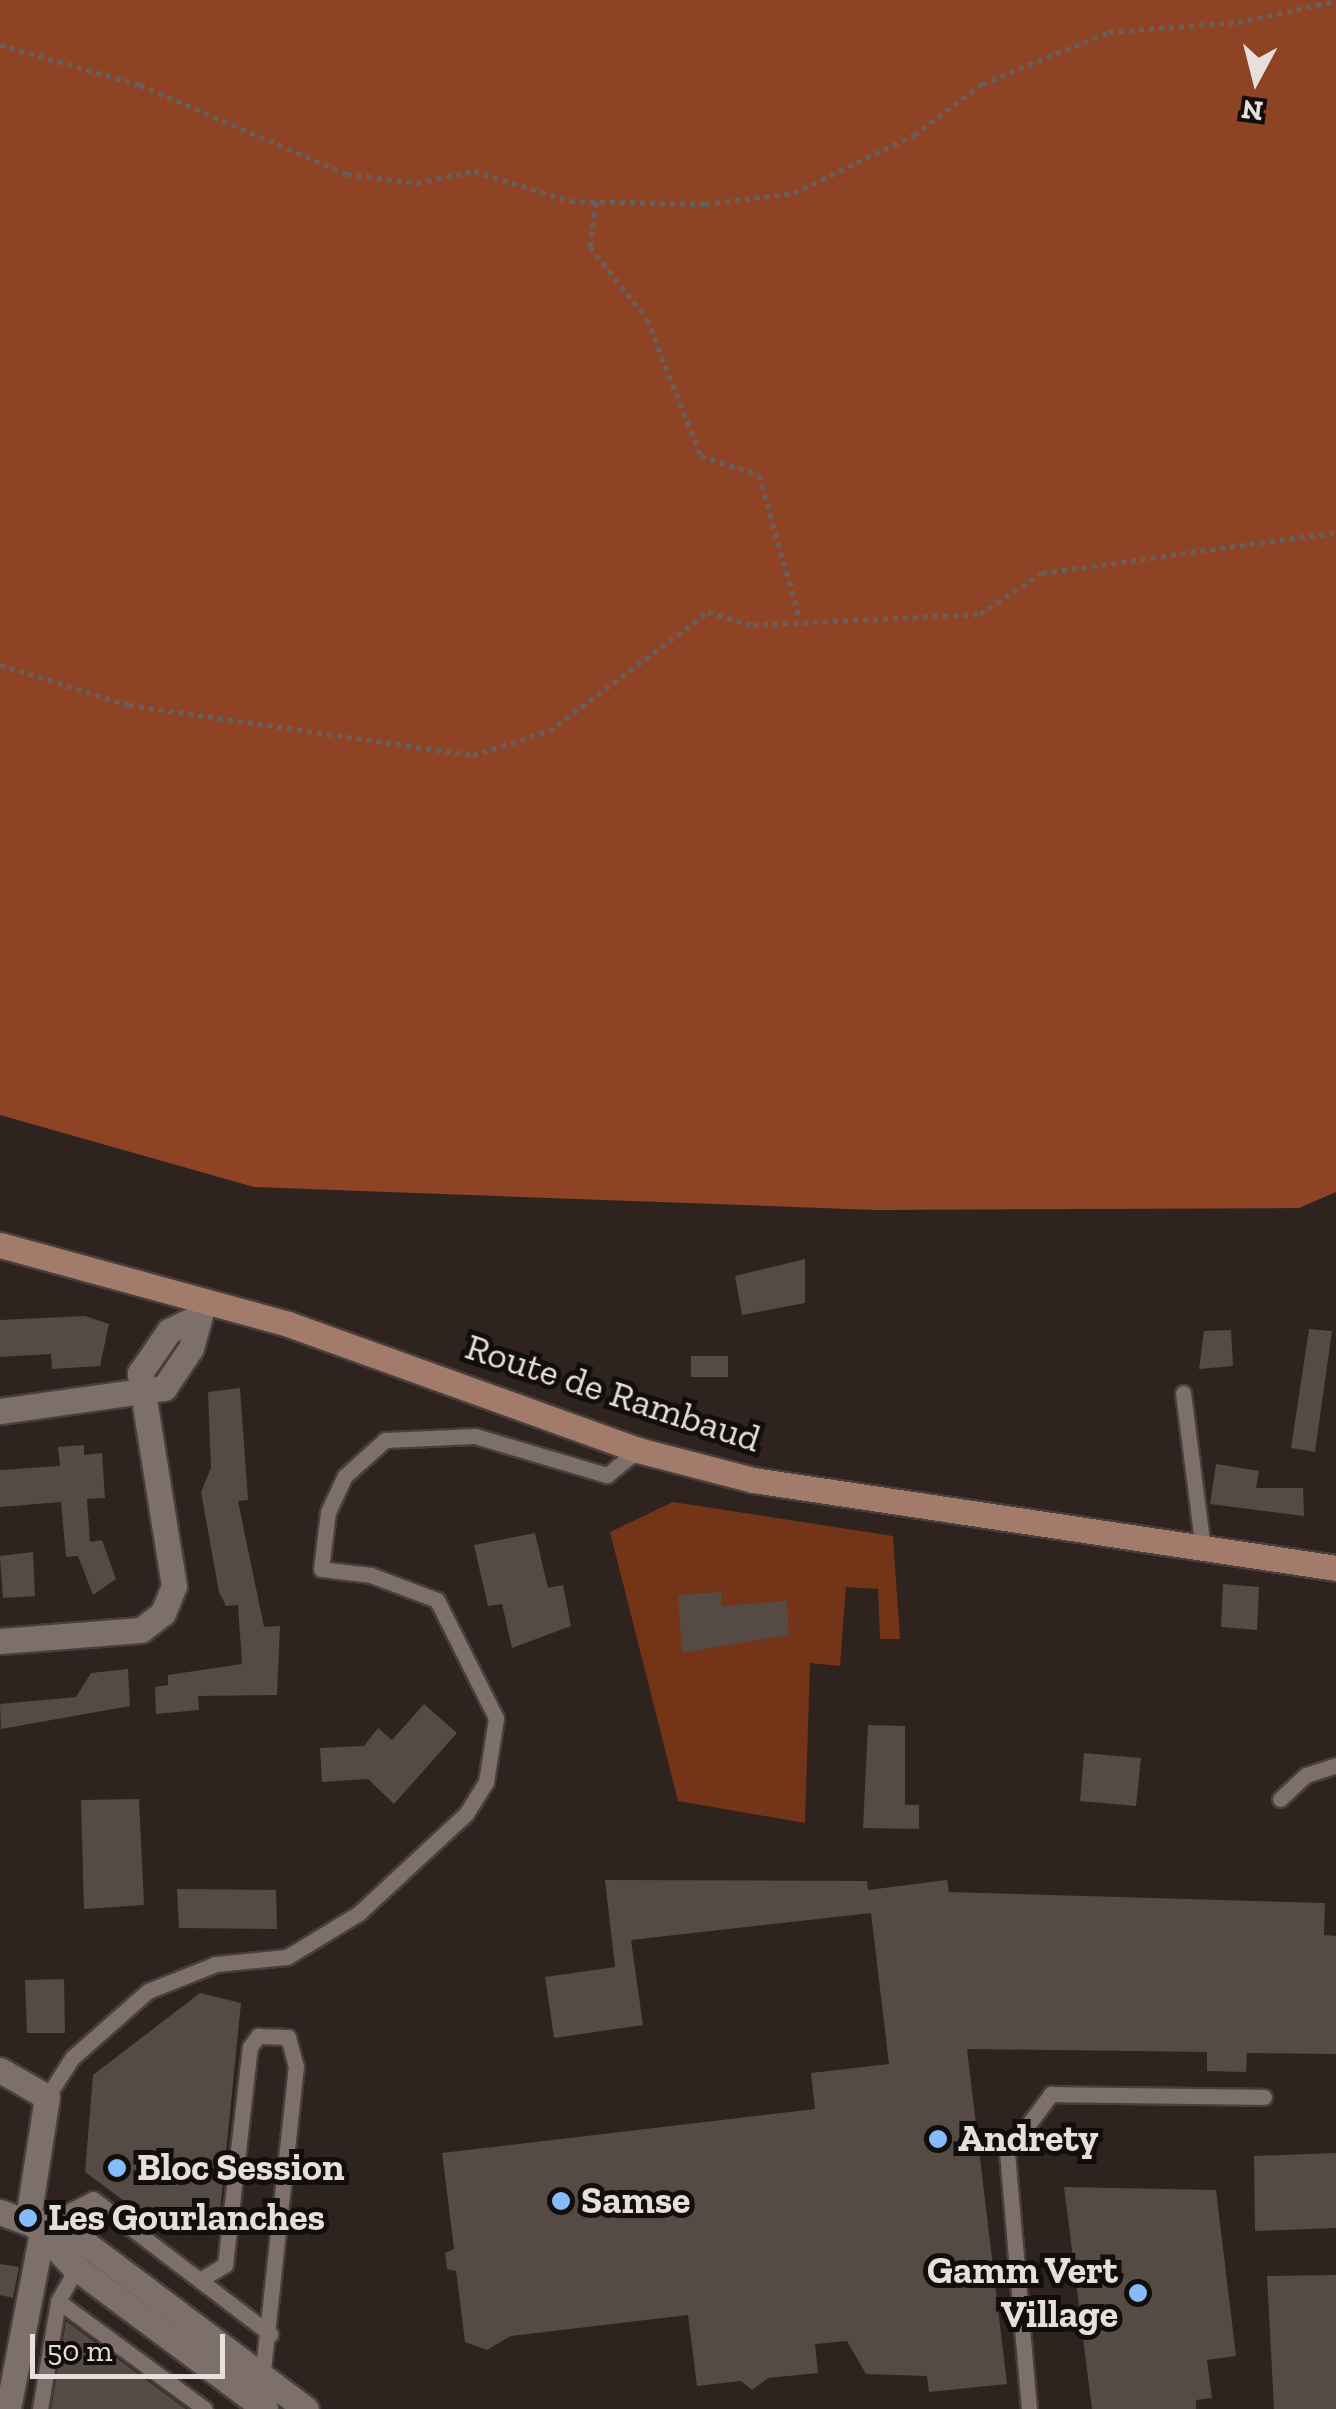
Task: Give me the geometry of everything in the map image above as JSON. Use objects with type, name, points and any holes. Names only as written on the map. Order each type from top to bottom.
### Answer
[{"type":"street","name":"Route de Rambaud","points":[[0,1245],[638,1450],[830,1494],[1336,1568]]},
{"type":"street","points":[[0,1411],[141,1397],[179,1370],[201,1309]]},
{"type":"street","points":[[0,1641],[140,1630],[162,1612],[174,1586],[141,1397]]},
{"type":"street","points":[[0,2070],[47,2098],[35,2226],[8,2409]]},
{"type":"street","points":[[0,2212],[86,2244],[231,2359],[306,2409]]},
{"type":"street","points":[[35,2226],[72,2266],[265,2409]]},
{"type":"lane","points":[[1183,1393],[1203,1550]]},
{"type":"lane","points":[[47,2098],[72,2058],[148,1992],[216,1964],[287,1958],[358,1912],[466,1814],[486,1782],[496,1718],[436,1600],[371,1575],[321,1569],[328,1512],[346,1476],[386,1440],[475,1436],[608,1475],[638,1450]]},
{"type":"lane","points":[[1280,1799],[1306,1775],[1336,1765]]},
{"type":"lane","points":[[202,2278],[225,2265],[250,2047],[258,2036],[288,2037],[296,2066],[262,2381]]},
{"type":"lane","points":[[1029,2409],[1007,2153],[1050,2094],[1264,2097]]},
{"type":"lane","points":[[35,2226],[93,2199],[202,2278],[270,2334]]},
{"type":"lane","points":[[40,2409],[58,2300],[72,2266],[96,2268],[209,2356],[231,2359]]},
{"type":"lane","points":[[58,2300],[204,2409]]},
{"type":"path","points":[[0,45],[140,84],[347,174],[417,183],[474,171],[596,202],[794,193],[914,136],[982,84],[1108,32],[1238,22],[1336,1]]},
{"type":"path","points":[[596,202],[590,247],[647,319],[701,456],[759,475],[800,617]]},
{"type":"path","points":[[0,665],[129,705],[473,755],[549,730],[708,612],[753,625],[800,617],[980,614],[1042,573],[1336,532]]},
{"type":"shaded area","points":[[0,0],[1336,0],[1336,1192],[1299,1208],[876,1210],[254,1187],[0,1115]]},
{"type":"shaded area","points":[[673,1502],[893,1536],[900,1639],[880,1639],[878,1589],[846,1587],[840,1666],[810,1663],[805,1823],[678,1801],[610,1532]]},
{"type":"building","points":[[805,1259],[805,1303],[742,1315],[735,1276]]},
{"type":"building","points":[[85,1316],[109,1324],[100,1366],[52,1369],[51,1354],[0,1357],[0,1320]]},
{"type":"building","points":[[1309,1329],[1332,1331],[1315,1452],[1291,1448]]},
{"type":"building","points":[[1231,1330],[1233,1366],[1199,1369],[1204,1331]]},
{"type":"building","points":[[691,1356],[728,1356],[728,1377],[691,1377]]},
{"type":"building","points":[[240,1388],[248,1500],[238,1501],[264,1627],[280,1626],[277,1695],[198,1696],[199,1710],[156,1714],[155,1687],[168,1685],[168,1675],[242,1664],[238,1605],[226,1606],[219,1592],[201,1492],[211,1468],[208,1392]]},
{"type":"building","points":[[84,1445],[84,1455],[102,1453],[105,1498],[87,1499],[90,1542],[102,1540],[116,1579],[93,1595],[78,1556],[66,1557],[61,1502],[0,1507],[0,1470],[60,1466],[58,1447]]},
{"type":"building","points":[[1216,1464],[1259,1471],[1256,1488],[1303,1488],[1304,1516],[1210,1504]]},
{"type":"building","points":[[535,1533],[548,1588],[563,1585],[571,1626],[512,1648],[502,1604],[488,1606],[474,1545]]},
{"type":"building","points":[[33,1552],[35,1596],[3,1598],[0,1556]]},
{"type":"building","points":[[1223,1584],[1259,1587],[1257,1630],[1221,1627]]},
{"type":"building","points":[[721,1592],[722,1606],[787,1601],[789,1635],[682,1653],[678,1595]]},
{"type":"building","points":[[128,1669],[130,1706],[1,1729],[0,1704],[76,1697],[91,1673]]},
{"type":"building","points":[[424,1704],[457,1733],[394,1804],[368,1779],[322,1782],[320,1748],[364,1746],[378,1728],[392,1740]]},
{"type":"building","points":[[868,1725],[905,1726],[905,1805],[919,1805],[919,1829],[863,1828]]},
{"type":"building","points":[[1084,1753],[1141,1758],[1136,1806],[1080,1801]]},
{"type":"building","points":[[139,1799],[144,1905],[84,1909],[81,1800]]},
{"type":"building","points":[[605,1880],[867,1881],[868,1890],[947,1880],[949,1892],[1325,1903],[1324,1935],[1336,1936],[1336,2054],[1247,2053],[1246,2072],[1207,2071],[1207,2052],[967,2049],[1007,2384],[929,2392],[927,2376],[866,2374],[847,2341],[815,2344],[818,2373],[768,2378],[752,2390],[741,2381],[697,2386],[688,2315],[511,2336],[487,2350],[465,2342],[456,2271],[447,2269],[445,2253],[454,2249],[442,2153],[815,2109],[811,2073],[889,2064],[871,1913],[631,1940],[643,2025],[554,2038],[545,1977],[615,1967]]},
{"type":"building","points":[[177,1889],[276,1890],[277,1929],[179,1928]]},
{"type":"building","points":[[64,1979],[65,2033],[27,2033],[25,1980]]},
{"type":"building","points":[[200,1993],[241,2003],[220,2212],[169,2234],[85,2172],[93,2075]]},
{"type":"building","points":[[1336,2153],[1336,2228],[1255,2231],[1254,2156]]},
{"type":"building","name":"Gamm Vert Village","points":[[1064,2187],[1216,2190],[1236,2356],[1207,2360],[1212,2398],[1196,2400],[1196,2409],[1092,2409]]},
{"type":"building","points":[[0,2264],[19,2267],[13,2298],[0,2295]]},
{"type":"building","points":[[1336,2275],[1336,2409],[1274,2409],[1267,2276]]},
{"type":"building","points":[[66,2321],[186,2409],[51,2409]]},
{"type":"place","name":"Andrety","points":[[938,2139]]},
{"type":"place","name":"Bloc Session","points":[[117,2168]]},
{"type":"place","name":"Samse","points":[[561,2201]]},
{"type":"place","name":"Les Gourlanches","points":[[28,2218]]},
{"type":"place","name":"Gamm Vert Village","points":[[1138,2293]]}]
